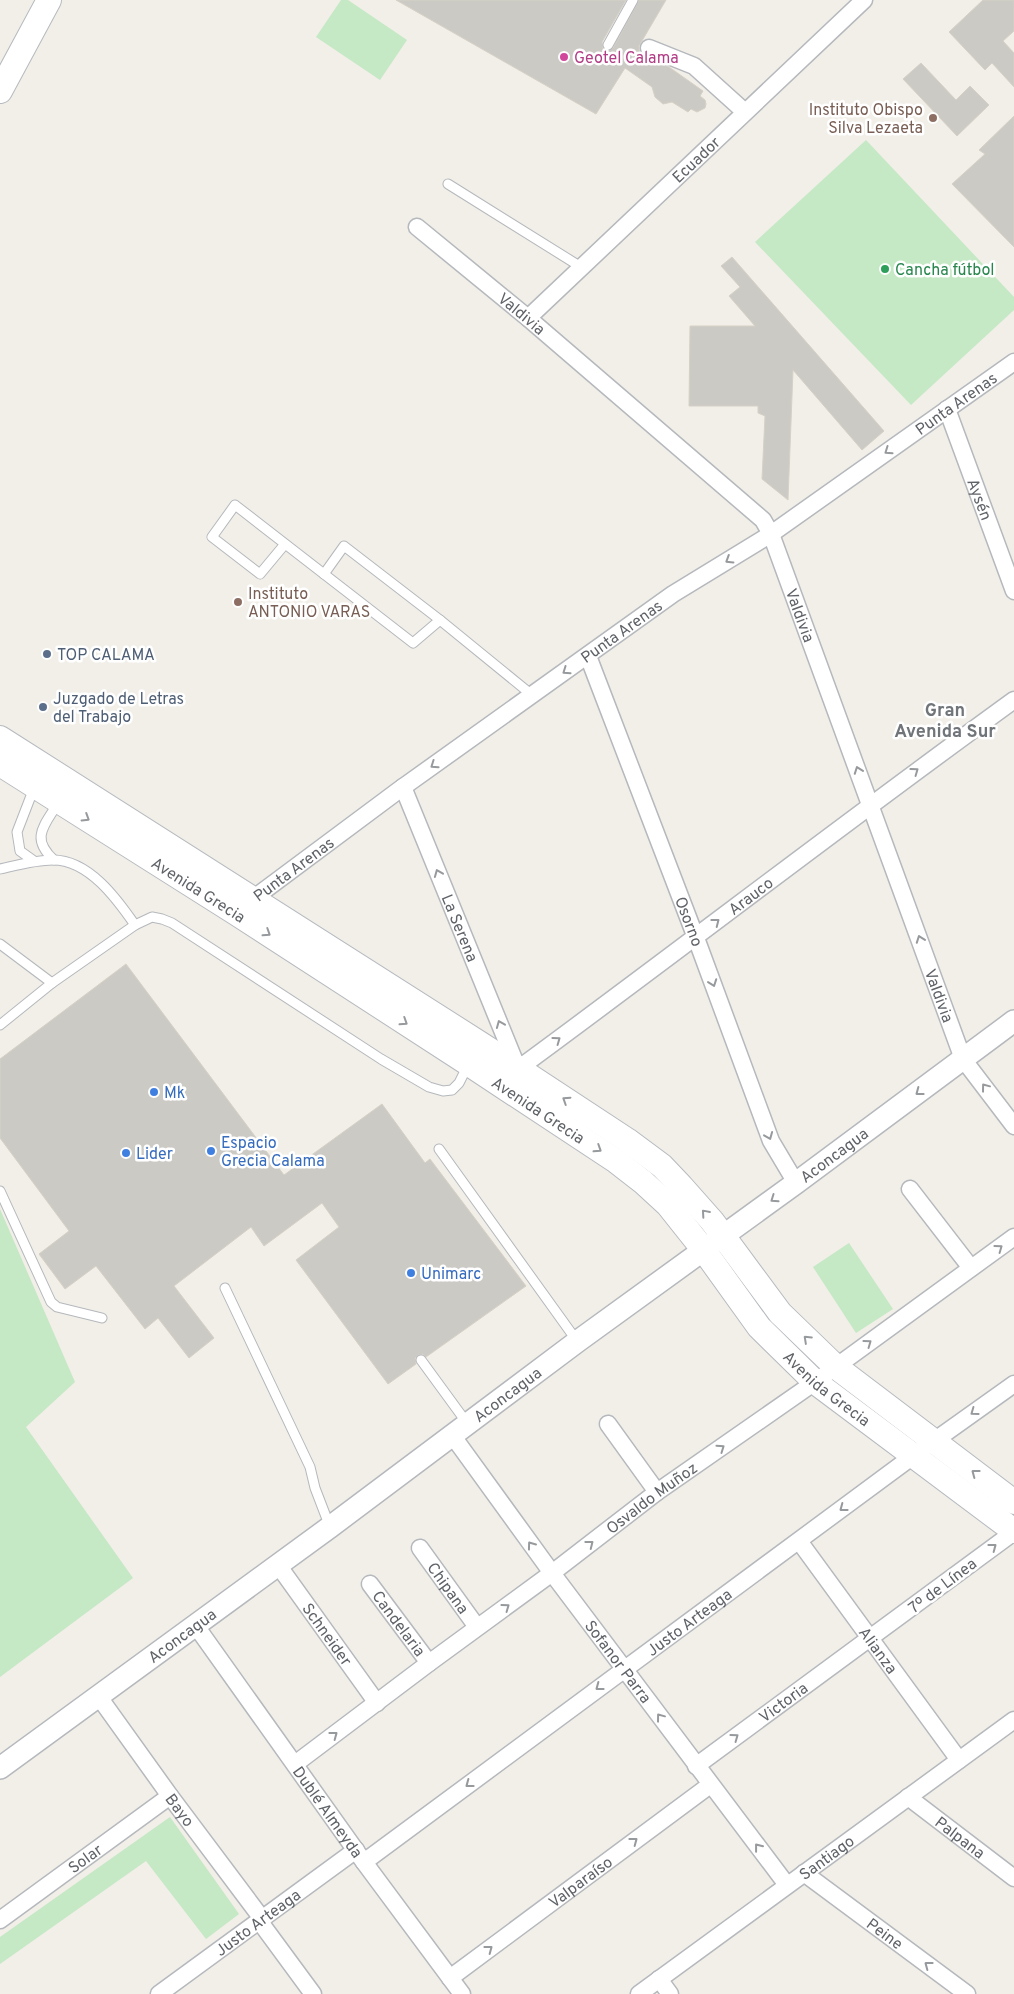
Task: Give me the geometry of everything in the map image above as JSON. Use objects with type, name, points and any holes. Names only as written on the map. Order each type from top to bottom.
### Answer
[{"type":"main road","points":[[0,91],[45,2]]},
{"type":"main road","name":"Avenida Grecia","points":[[0,738],[475,1068],[616,1161],[643,1182],[668,1205],[760,1327],[815,1382],[1014,1531]]},
{"type":"main road","name":"Avenida Grecia","points":[[0,764],[35,787],[244,906],[518,1069],[628,1140],[662,1166],[681,1186],[723,1235],[780,1313],[836,1367],[1014,1502]]},
{"type":"street","name":"Ecuador","points":[[528,318],[864,0]]},
{"type":"street","points":[[649,48],[694,66],[745,112]]},
{"type":"street","name":"Valdivia","points":[[417,226],[528,318],[763,520],[770,534],[871,804],[963,1059],[1014,1126]]},
{"type":"street","name":"Punta Arenas","points":[[244,906],[403,787],[673,594],[770,534],[1014,362]]},
{"type":"street","name":"Aysén","points":[[947,409],[1014,591]]},
{"type":"street","name":"Osorno","points":[[588,656],[771,1141],[796,1183]]},
{"type":"street","name":"Arauco","points":[[518,1069],[696,938],[871,804],[1014,700]]},
{"type":"street","name":"La Serena","points":[[403,787],[518,1069]]},
{"type":"street","name":"Aconcagua","points":[[0,1768],[196,1626],[578,1341],[1014,1022]]},
{"type":"street","points":[[475,1068],[518,1069]]},
{"type":"street","points":[[910,1189],[971,1268]]},
{"type":"street","name":"Osvaldo Muñoz","points":[[294,1764],[429,1662],[552,1574],[657,1492],[836,1367],[1014,1237]]},
{"type":"street","name":"Justo Arteaga","points":[[160,1994],[262,1921],[360,1856],[624,1669],[912,1456],[1014,1384]]},
{"type":"street","points":[[608,1424],[657,1492]]},
{"type":"street","name":"Sofanor Parra","points":[[460,1429],[552,1574],[710,1785],[788,1885]]},
{"type":"street","name":"7º de Línea","points":[[869,1639],[1014,1531]]},
{"type":"street","name":"Alianza","points":[[799,1541],[959,1760]]},
{"type":"street","name":"Chipana","points":[[420,1548],[477,1627]]},
{"type":"street","name":"Schneider","points":[[278,1564],[377,1702]]},
{"type":"street","name":"Candelaria","points":[[370,1584],[429,1662]]},
{"type":"street","name":"Dublé Almeyda","points":[[196,1626],[360,1856],[462,1994]]},
{"type":"street","name":"Victoria","points":[[696,1766],[869,1639]]},
{"type":"street","name":"Bayo","points":[[99,1697],[313,1994]]},
{"type":"street","name":"Santiago","points":[[638,1994],[1014,1720]]},
{"type":"street","name":"Valparaíso","points":[[450,1978],[710,1785]]},
{"type":"street","name":"Solar","points":[[0,1920],[170,1796]]},
{"type":"street","name":"Palpana","points":[[908,1797],[1014,1878]]},
{"type":"street","name":"Peine","points":[[804,1873],[967,1994]]},
{"type":"street","points":[[659,1979],[670,1994]]},
{"type":"lane","points":[[608,45],[633,0]]},
{"type":"lane","points":[[448,184],[582,267]]},
{"type":"lane","points":[[285,544],[260,574],[212,537],[234,505],[285,544],[324,574],[413,644],[440,620]]},
{"type":"lane","points":[[324,574],[344,546],[440,620],[532,695]]},
{"type":"lane","points":[[34,861],[20,851],[17,832],[35,787]]},
{"type":"lane","points":[[54,860],[43,850],[40,839],[44,825],[59,801]]},
{"type":"lane","points":[[0,869],[34,861],[65,861],[75,865],[99,881],[113,894],[134,925]]},
{"type":"lane","points":[[0,1025],[52,983],[134,925],[152,918],[172,923],[381,1059],[429,1087],[443,1091],[452,1090],[475,1068]]},
{"type":"lane","points":[[0,944],[52,983]]},
{"type":"lane","points":[[439,1149],[578,1341]]},
{"type":"lane","points":[[0,1191],[52,1302],[57,1307],[102,1318]]},
{"type":"lane","points":[[225,1288],[310,1466],[315,1488],[330,1527]]},
{"type":"lane","points":[[421,1360],[460,1429]]},
{"type":"green space","points":[[341,0],[348,0],[407,40],[380,80],[316,37]]},
{"type":"green space","name":"Cancha fútbol","points":[[866,140],[1014,297],[1014,310],[911,405],[755,242]]},
{"type":"green space","points":[[0,1209],[75,1382],[26,1427],[133,1578],[0,1677]]},
{"type":"green space","points":[[849,1243],[893,1309],[856,1333],[813,1267]]},
{"type":"green space","points":[[170,1817],[239,1914],[206,1939],[146,1861],[0,1964],[0,1937]]},
{"type":"building","name":"Geotel Calama","points":[[396,0],[626,0],[602,42],[603,49],[608,51],[613,48],[639,0],[666,0],[639,46],[639,50],[645,57],[669,67],[703,91],[700,96],[705,100],[705,108],[697,112],[691,109],[688,112],[672,102],[663,104],[655,97],[652,87],[625,68],[596,114]]},
{"type":"building","points":[[983,0],[1014,0],[1014,31],[1003,41],[1014,53],[1014,87],[992,63],[985,70],[949,32]]},
{"type":"building","points":[[921,63],[956,100],[970,86],[989,105],[957,136],[903,79]]},
{"type":"building","points":[[1014,116],[1014,247],[952,184],[985,154],[979,150]]},
{"type":"building","points":[[732,257],[884,431],[862,450],[793,370],[788,500],[762,479],[765,416],[758,413],[758,406],[689,406],[690,326],[755,326],[729,296],[740,287],[721,266]]},
{"type":"building","points":[[126,964],[284,1175],[382,1104],[425,1163],[430,1159],[526,1286],[426,1357],[423,1354],[418,1355],[415,1358],[416,1364],[388,1384],[296,1260],[339,1227],[322,1203],[264,1246],[251,1227],[174,1286],[214,1338],[189,1358],[158,1318],[145,1329],[96,1266],[65,1289],[39,1254],[69,1231],[0,1138],[0,1059]]},
{"type":"place","name":"Geotel Calama","points":[[564,57]]},
{"type":"place","name":"Instituto Obispo Silva Lezaeta","points":[[933,118]]},
{"type":"place","name":"Cancha fútbol","points":[[885,269]]},
{"type":"place","name":"Instituto ANTONIO VARAS","points":[[238,602]]},
{"type":"place","name":"TOP CALAMA","points":[[47,654]]},
{"type":"place","name":"Juzgado de Letras del Trabajo","points":[[43,707]]},
{"type":"place","name":"Mk","points":[[154,1092]]},
{"type":"place","name":"Espacio Grecia Calama","points":[[211,1151]]},
{"type":"place","name":"Lider","points":[[126,1153]]},
{"type":"place","name":"Unimarc","points":[[411,1273]]},
{"type":"district","name":"Gran Avenida Sur","points":[[945,720]]}]
